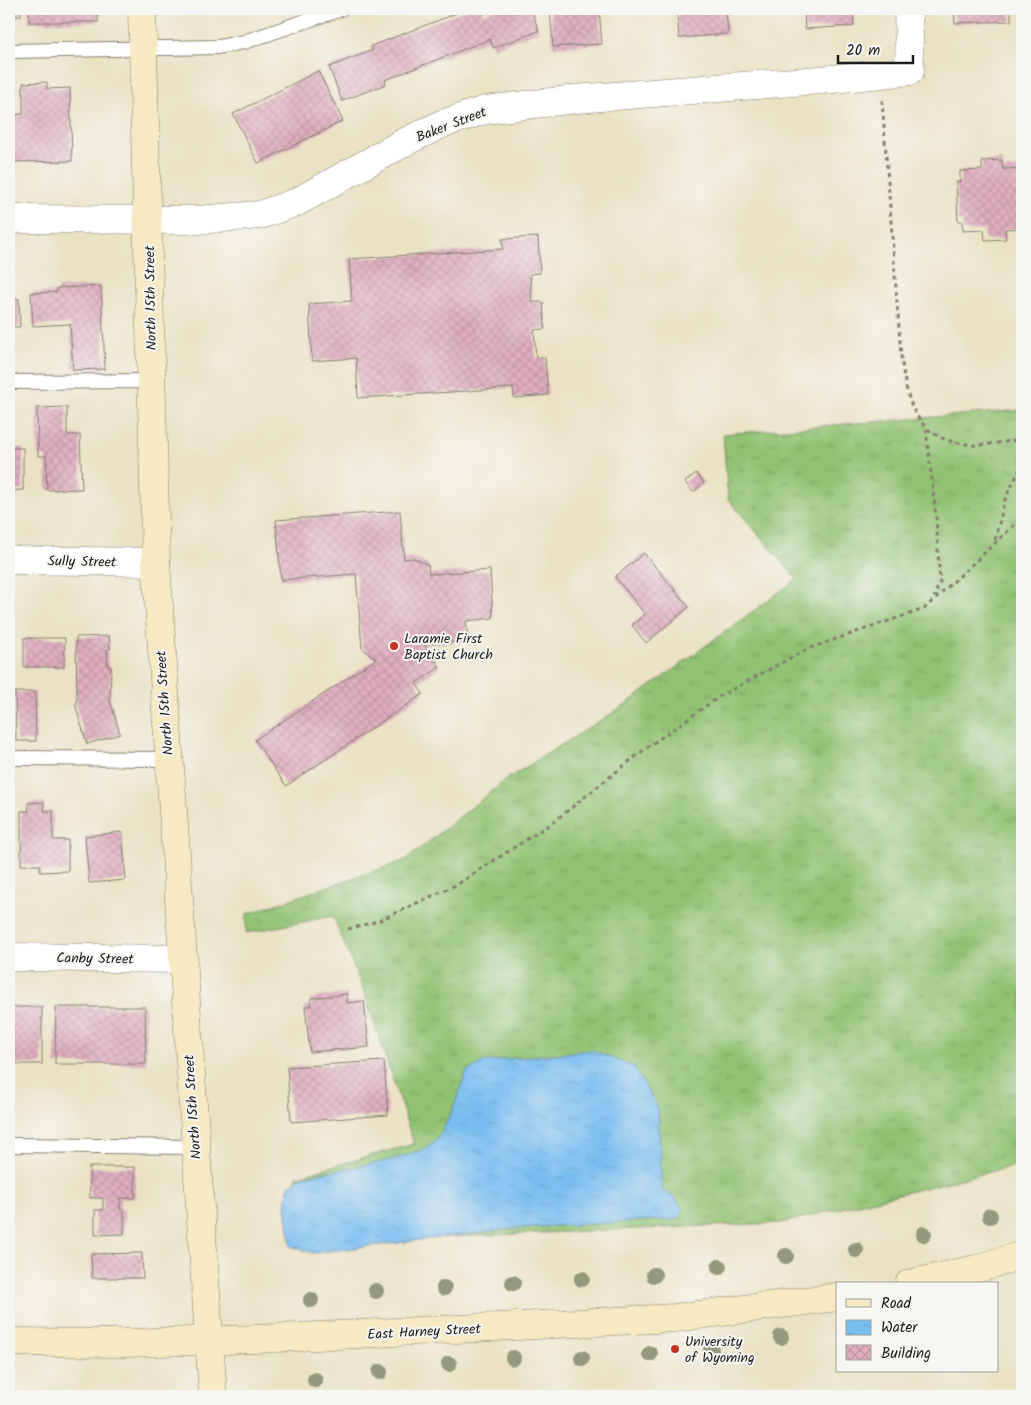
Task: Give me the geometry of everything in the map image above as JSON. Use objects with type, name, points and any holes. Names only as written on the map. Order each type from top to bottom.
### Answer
[{"type":"main road","name":"North 15th Street","points":[[142,9],[149,219],[156,562],[213,1396]]},
{"type":"main road","points":[[918,1282],[976,1269],[1022,1255]]},
{"type":"main road","name":"East Harney Street","points":[[9,1342],[125,1343],[675,1318],[836,1297]]},
{"type":"street","name":"Baker Street","points":[[9,219],[231,219],[260,215],[297,202],[405,142],[442,124],[485,110],[576,99],[910,71],[908,9]]},
{"type":"street","name":"Sully Street","points":[[9,560],[156,562]]},
{"type":"street","name":"Canby Street","points":[[9,957],[182,959]]},
{"type":"lane","points":[[9,51],[144,50],[218,47],[244,42],[341,9]]},
{"type":"lane","points":[[9,382],[151,381]]},
{"type":"lane","points":[[9,758],[168,759]]},
{"type":"lane","points":[[9,1145],[195,1146]]},
{"type":"path","points":[[880,74],[904,385],[913,410],[926,429],[947,441],[978,446],[1022,440]]},
{"type":"path","points":[[926,429],[936,517],[940,582],[933,600]]},
{"type":"path","points":[[995,541],[1005,499],[1022,465]]},
{"type":"path","points":[[348,929],[378,922],[458,884],[552,823],[646,749],[720,696],[807,649],[924,609],[995,541],[1022,518]]},
{"type":"green space","points":[[1022,410],[1022,1164],[781,1223],[301,1243],[290,1200],[297,1176],[414,1144],[363,989],[333,916],[246,933],[247,914],[406,860],[507,779],[625,705],[797,579],[728,499],[723,434]]},
{"type":"water","points":[[591,1050],[634,1067],[658,1108],[662,1189],[676,1199],[683,1209],[679,1219],[521,1228],[313,1253],[291,1246],[286,1207],[289,1185],[303,1176],[391,1160],[424,1149],[439,1137],[457,1099],[466,1072],[483,1062]]},
{"type":"building","points":[[9,9],[21,9],[21,16],[9,16]]},
{"type":"building","points":[[29,9],[98,9],[98,22],[29,22]]},
{"type":"building","points":[[468,9],[481,9],[483,14],[495,9],[531,9],[539,31],[493,48],[490,39],[385,80],[386,84],[342,101],[329,67],[373,50],[371,46]]},
{"type":"building","points":[[550,9],[599,9],[602,44],[553,47]]},
{"type":"building","points":[[677,9],[726,9],[728,34],[679,38]]},
{"type":"building","points":[[804,9],[853,9],[854,26],[805,29]]},
{"type":"building","points":[[954,9],[1011,9],[1011,21],[955,23]]},
{"type":"building","points":[[318,71],[343,121],[258,163],[233,114]]},
{"type":"building","points":[[47,82],[47,89],[70,88],[72,161],[9,162],[9,115],[23,114],[23,83]]},
{"type":"building","points":[[1002,160],[1003,169],[1022,168],[1022,228],[1005,229],[1006,239],[985,240],[984,230],[963,231],[962,221],[958,221],[956,182],[960,182],[960,171],[982,170],[982,161]]},
{"type":"building","points":[[538,237],[540,273],[530,274],[532,302],[543,302],[545,329],[534,330],[536,358],[545,358],[548,395],[514,398],[513,388],[358,398],[356,358],[312,361],[309,304],[352,301],[349,259],[503,249],[502,239]]},
{"type":"building","points":[[101,286],[105,369],[73,370],[70,324],[33,326],[31,293],[57,292],[57,288]]},
{"type":"building","points":[[9,299],[19,299],[20,327],[9,327]]},
{"type":"building","points":[[67,407],[67,435],[80,435],[82,489],[47,490],[46,456],[38,456],[37,408]]},
{"type":"building","points":[[9,448],[23,448],[23,490],[9,491]]},
{"type":"building","points":[[696,473],[704,483],[693,492],[685,482]]},
{"type":"building","name":"Laramie First Baptist Church","points":[[400,511],[404,559],[414,558],[428,565],[429,574],[490,570],[493,618],[466,621],[468,641],[424,644],[440,667],[416,683],[423,694],[286,786],[255,740],[376,659],[362,648],[356,574],[281,580],[276,520]]},
{"type":"building","points":[[644,553],[689,607],[646,643],[632,625],[645,614],[615,577]]},
{"type":"building","points":[[109,636],[110,649],[107,649],[108,667],[111,667],[110,700],[120,734],[87,744],[75,704],[77,704],[76,637]]},
{"type":"building","points":[[24,638],[65,638],[64,667],[24,667]]},
{"type":"building","points":[[15,692],[35,692],[36,741],[16,741]]},
{"type":"building","points":[[44,802],[44,811],[53,811],[53,840],[68,840],[68,871],[40,872],[40,865],[21,865],[21,811],[29,811],[28,803]]},
{"type":"building","points":[[122,832],[126,880],[89,883],[85,836]]},
{"type":"building","points":[[347,994],[347,1003],[364,1001],[369,1047],[310,1052],[305,1006],[311,1006],[311,998]]},
{"type":"building","points":[[9,1007],[42,1007],[42,1064],[9,1064]]},
{"type":"building","points":[[56,1007],[145,1007],[146,1064],[55,1064]]},
{"type":"building","points":[[384,1061],[388,1115],[291,1122],[287,1067]]},
{"type":"building","points":[[89,1167],[135,1167],[135,1198],[120,1198],[120,1210],[124,1209],[124,1234],[95,1235],[95,1210],[103,1210],[103,1198],[90,1198]]},
{"type":"building","points":[[142,1253],[143,1278],[92,1278],[91,1254]]},
{"type":"place","name":"Laramie First Baptist Church","points":[[394,646]]},
{"type":"place","name":"University of Wyoming","points":[[675,1349]]}]
